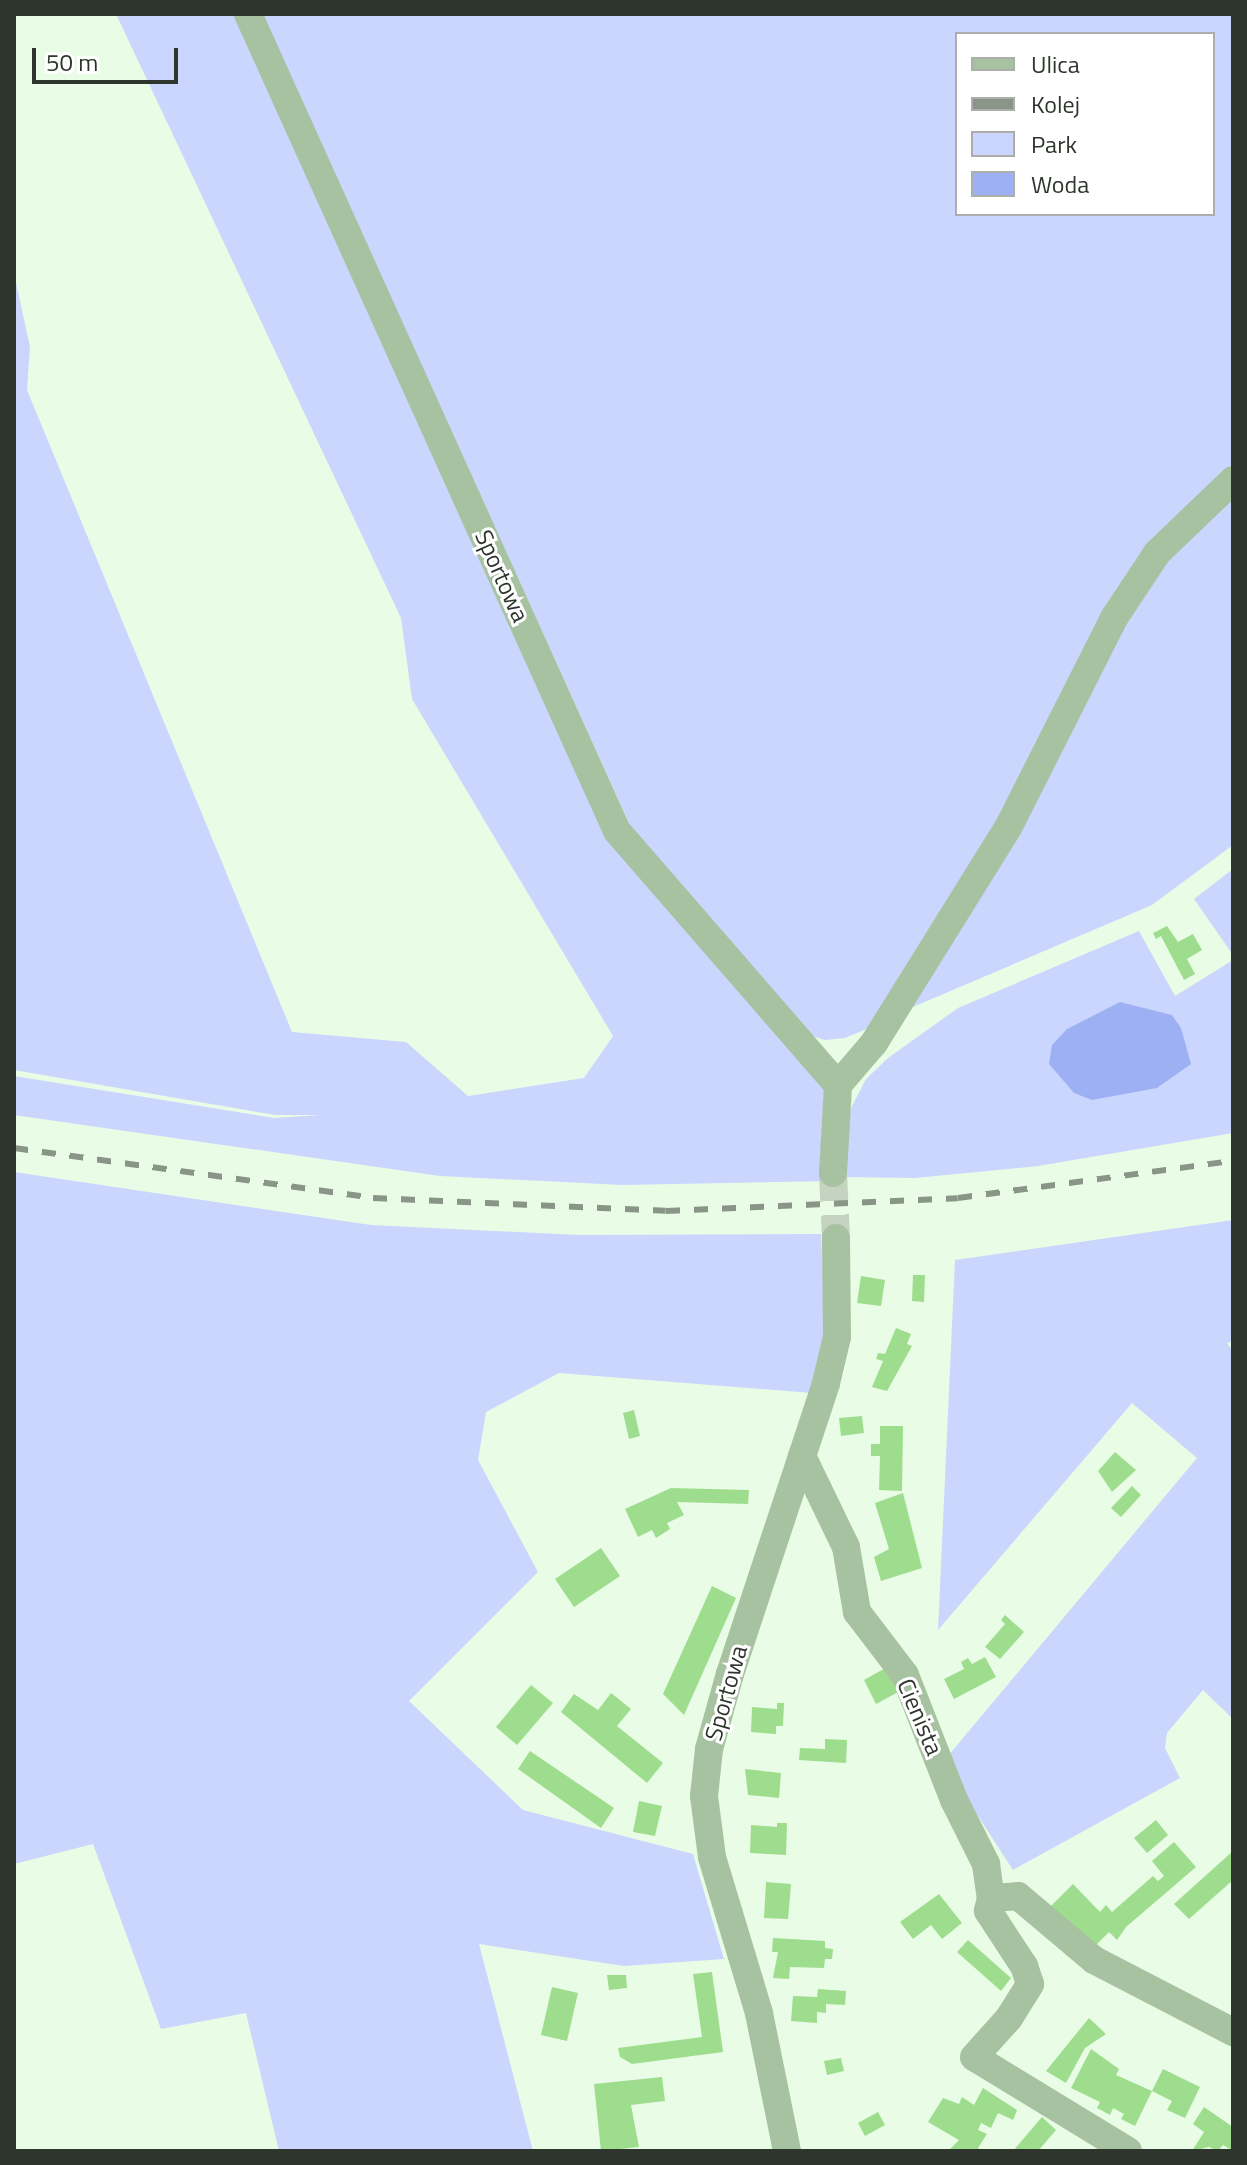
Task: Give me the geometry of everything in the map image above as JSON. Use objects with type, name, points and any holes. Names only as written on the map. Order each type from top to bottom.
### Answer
[{"type":"street","name":"Sportowa","points":[[248,14],[617,831],[838,1085]]},
{"type":"street","points":[[833,1173],[838,1085],[874,1043],[1008,828],[1114,618],[1157,553],[1233,480]]},
{"type":"street","name":"Sportowa","points":[[787,2151],[759,2013],[712,1857],[704,1796],[709,1749],[730,1674],[802,1456],[837,1337],[836,1238]]},
{"type":"street","name":"Cienista","points":[[802,1456],[846,1547],[857,1612],[905,1675],[954,1800],[986,1864],[991,1898],[988,1911],[1024,1966],[1030,1984],[1009,2018],[974,2057],[1128,2151]]},
{"type":"street","points":[[991,1898],[1018,1896],[1094,1960],[1233,2032]]},
{"type":"green space","points":[[116,14],[241,14],[617,831],[838,1085],[833,1181],[622,1185],[440,1176],[14,1115],[14,1076],[274,1118],[321,1115],[275,1115],[14,1070],[14,273],[30,347],[27,390],[292,1032],[406,1042],[468,1096],[584,1078],[613,1036],[412,699],[401,618]]},
{"type":"green space","points":[[262,14],[1233,14],[1233,471],[1162,534],[999,831],[883,1022],[845,1038],[825,1040],[806,1034],[635,836]]},
{"type":"green space","points":[[1233,493],[1233,845],[1152,905],[913,1007],[1132,609],[1178,544]]},
{"type":"green space","points":[[1233,869],[1233,955],[1194,899]]},
{"type":"green space","points":[[1139,931],[1175,996],[1233,960],[1233,1133],[1038,1166],[915,1178],[842,1177],[844,1130],[852,1106],[866,1079],[888,1058],[958,1008]]},
{"type":"green space","points":[[14,1172],[371,1225],[579,1235],[821,1234],[826,1341],[812,1393],[559,1373],[486,1412],[478,1460],[538,1572],[409,1701],[523,1810],[693,1854],[724,1959],[624,1966],[479,1944],[533,2151],[279,2151],[246,2013],[161,2029],[93,1844],[14,1864]]},
{"type":"green space","points":[[1233,1220],[1233,1341],[1227,1343],[1233,1351],[1233,1719],[1203,1690],[1167,1733],[1165,1748],[1180,1778],[1013,1870],[943,1762],[1197,1458],[1132,1403],[938,1630],[955,1260]]},
{"type":"water","points":[[1120,1002],[1172,1015],[1181,1028],[1191,1064],[1157,1088],[1092,1100],[1074,1093],[1049,1064],[1052,1045],[1067,1029]]},
{"type":"building","points":[[1167,926],[1178,942],[1193,934],[1202,950],[1187,959],[1195,974],[1184,980],[1161,936],[1156,939],[1153,933]]},
{"type":"building","points":[[913,1275],[925,1275],[924,1302],[912,1301]]},
{"type":"building","points":[[861,1276],[885,1280],[881,1306],[857,1303]]},
{"type":"building","points":[[896,1328],[911,1334],[907,1344],[912,1346],[887,1391],[872,1387],[883,1361],[876,1359],[878,1353],[885,1354]]},
{"type":"building","points":[[634,1410],[640,1436],[629,1439],[623,1413]]},
{"type":"building","points":[[862,1416],[864,1433],[841,1436],[839,1418]]},
{"type":"building","points":[[880,1426],[903,1426],[902,1491],[879,1490],[880,1456],[871,1456],[871,1444],[880,1444]]},
{"type":"building","points":[[1115,1452],[1136,1470],[1112,1492],[1098,1471]]},
{"type":"building","points":[[1132,1486],[1141,1495],[1121,1517],[1111,1508]]},
{"type":"building","points":[[671,1488],[749,1490],[748,1504],[677,1502],[684,1515],[667,1523],[670,1529],[656,1538],[652,1530],[638,1537],[625,1509]]},
{"type":"building","points":[[903,1493],[922,1568],[881,1581],[874,1557],[889,1549],[875,1503]]},
{"type":"building","points":[[601,1548],[620,1576],[574,1607],[555,1579]]},
{"type":"building","points":[[712,1586],[736,1598],[684,1715],[663,1694]]},
{"type":"building","points":[[1005,1615],[1024,1632],[1000,1659],[985,1647],[1005,1624],[1001,1620]]},
{"type":"building","points":[[985,1657],[996,1677],[954,1699],[944,1679],[964,1669],[961,1662],[968,1658],[972,1664]]},
{"type":"building","points":[[889,1666],[902,1690],[876,1704],[864,1680]]},
{"type":"building","points":[[531,1685],[553,1703],[517,1745],[496,1727]]},
{"type":"building","points":[[611,1693],[631,1709],[617,1726],[663,1763],[647,1783],[561,1712],[574,1694],[598,1710]]},
{"type":"building","points":[[777,1703],[784,1703],[783,1726],[776,1726],[776,1734],[751,1732],[752,1707],[777,1709]]},
{"type":"building","points":[[825,1739],[847,1740],[846,1763],[799,1760],[800,1748],[825,1749]]},
{"type":"building","points":[[530,1751],[614,1808],[601,1828],[518,1769]]},
{"type":"building","points":[[745,1769],[781,1773],[779,1798],[748,1795]]},
{"type":"building","points":[[639,1801],[662,1806],[655,1836],[633,1832]]},
{"type":"building","points":[[1156,1820],[1168,1835],[1147,1853],[1134,1838]]},
{"type":"building","points":[[777,1823],[787,1823],[786,1855],[750,1853],[751,1825],[777,1827]]},
{"type":"building","points":[[1174,1842],[1196,1867],[1126,1927],[1117,1940],[1109,1932],[1095,1946],[1051,1906],[1073,1884],[1100,1912],[1106,1905],[1112,1912],[1153,1876],[1158,1881],[1164,1876],[1152,1861]]},
{"type":"building","points":[[1233,1851],[1233,1880],[1189,1919],[1174,1904]]},
{"type":"building","points":[[766,1882],[791,1884],[788,1919],[764,1918]]},
{"type":"building","points":[[939,1894],[962,1923],[942,1939],[931,1925],[913,1939],[900,1922]]},
{"type":"building","points":[[773,1938],[825,1941],[825,1948],[833,1949],[832,1959],[825,1959],[824,1968],[790,1967],[789,1979],[773,1978],[778,1952],[772,1952]]},
{"type":"building","points":[[968,1940],[1011,1978],[1001,1991],[957,1952]]},
{"type":"building","points":[[712,1972],[723,2052],[632,2064],[620,2057],[618,2048],[702,2037],[693,1974]]},
{"type":"building","points":[[607,1975],[626,1975],[627,1988],[609,1990]]},
{"type":"building","points":[[552,1987],[578,1993],[567,2041],[541,2035]]},
{"type":"building","points":[[818,1989],[846,1991],[845,2005],[826,2004],[826,2013],[817,2012],[817,2023],[791,2021],[793,1996],[817,1997]]},
{"type":"building","points":[[1089,2018],[1106,2034],[1085,2048],[1066,2083],[1046,2071]]},
{"type":"building","points":[[1091,2049],[1119,2069],[1116,2075],[1152,2091],[1135,2126],[1121,2119],[1124,2114],[1113,2108],[1110,2115],[1097,2108],[1100,2102],[1071,2088]]},
{"type":"building","points":[[841,2058],[844,2071],[827,2075],[824,2061]]},
{"type":"building","points":[[1163,2069],[1200,2087],[1185,2118],[1167,2110],[1172,2101],[1152,2091]]},
{"type":"building","points":[[662,2077],[665,2101],[631,2105],[639,2147],[601,2151],[594,2084]]},
{"type":"building","points":[[983,2088],[1017,2110],[1013,2120],[998,2113],[991,2128],[981,2123],[978,2130],[987,2134],[978,2148],[982,2151],[948,2151],[959,2140],[928,2122],[943,2098],[959,2104],[962,2097],[974,2105]]},
{"type":"building","points":[[1204,2107],[1233,2127],[1233,2151],[1223,2145],[1218,2151],[1209,2147],[1192,2151],[1204,2132],[1193,2124]]},
{"type":"building","points":[[878,2112],[885,2125],[865,2136],[858,2123]]},
{"type":"building","points":[[1042,2117],[1056,2130],[1038,2151],[1013,2151]]},
{"type":"tunnel","points":[[833,1173],[836,1238]]},
{"type":"railway","points":[[14,1148],[373,1198],[666,1211],[958,1198],[1233,1161]]}]
